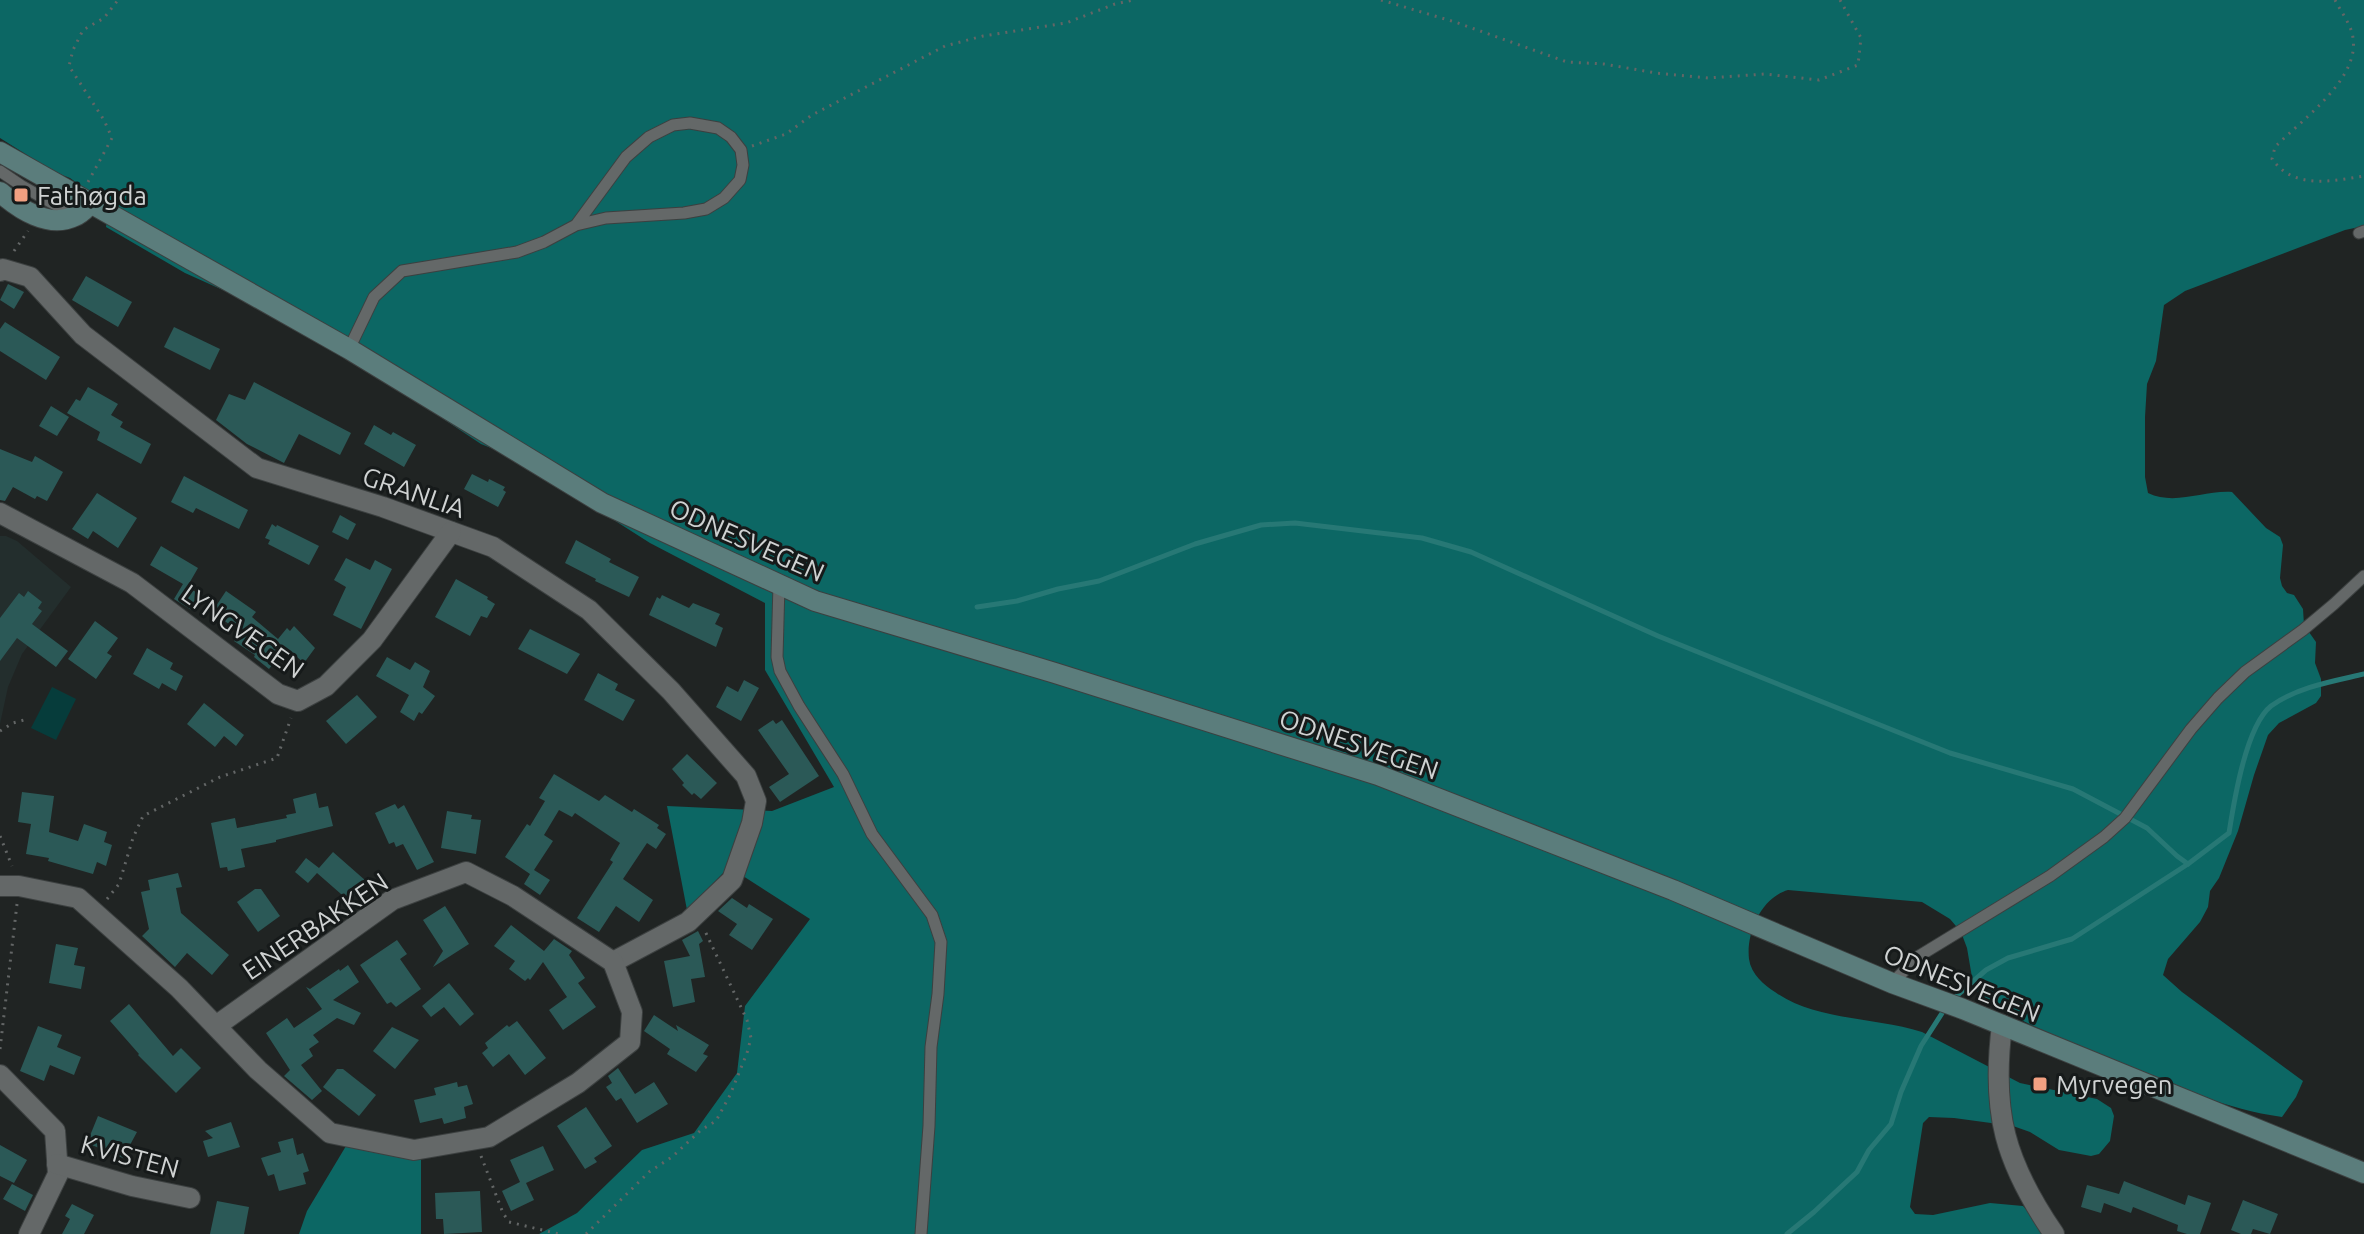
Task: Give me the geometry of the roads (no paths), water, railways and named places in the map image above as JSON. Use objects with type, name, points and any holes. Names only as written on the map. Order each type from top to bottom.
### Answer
[{"type":"main road","name":"ODNESVEGEN","points":[[0,152],[83,206],[349,349],[602,503],[815,601],[1378,775],[1673,890],[1892,983],[2364,1173]]},
{"type":"main road","name":"ODNESVEGEN","points":[[0,192],[53,222],[83,206]]},
{"type":"street","name":"GRANLIA","points":[[0,271],[3,269],[30,277],[83,335],[257,468],[383,507],[493,547],[589,610],[671,691],[746,776],[756,801],[752,823],[732,880],[688,922],[613,962]]},
{"type":"street","name":"LYNGVEGEN","points":[[0,513],[132,583],[278,694],[298,701],[326,686],[372,640],[451,532]]},
{"type":"street","name":"EINERBAKKEN","points":[[216,1026],[392,900],[466,872],[513,896],[613,962]]},
{"type":"street","points":[[10,886],[78,898],[179,988],[258,1070],[330,1133],[414,1150],[489,1137],[578,1083],[630,1042],[632,1012],[613,962]]},
{"type":"street","points":[[2002,1025],[1998,1055],[2004,1136],[2014,1167],[2054,1234]]},
{"type":"street","points":[[0,1075],[55,1131],[58,1174],[29,1234]]},
{"type":"street","name":"KVISTEN","points":[[57,1164],[132,1186],[190,1198]]},
{"type":"lane","points":[[349,349],[374,297],[402,271],[517,252],[576,225],[606,218],[706,209],[724,198],[740,180],[743,165],[741,150],[731,137],[718,128],[690,123],[673,125],[649,137],[626,157],[576,225]]},
{"type":"lane","points":[[0,171],[83,206]]},
{"type":"lane","points":[[1892,983],[1919,956],[2050,876],[2104,837],[2125,818],[2218,698],[2245,672],[2334,604],[2364,576]]},
{"type":"lane","points":[[779,584],[777,657],[780,671],[843,774],[872,834],[932,915],[941,942],[931,1047],[921,1234]]},
{"type":"waterway","points":[[977,607],[1017,601],[1099,581],[1195,544],[1261,525],[1295,523],[1422,538],[1471,552],[1658,636],[1950,753],[2073,789],[2147,828],[2188,864]]},
{"type":"waterway","points":[[1953,999],[1986,970],[2008,958],[2072,939],[2188,864],[2229,833],[2242,765],[2262,716],[2271,706],[2292,694],[2364,674]]},
{"type":"waterway","points":[[1787,1234],[1857,1172],[1869,1150],[1891,1124],[1921,1046],[1946,1007]]},
{"type":"place","name":"Fathøgda","points":[[21,195]]},
{"type":"place","name":"Myrvegen","points":[[2040,1084]]}]
